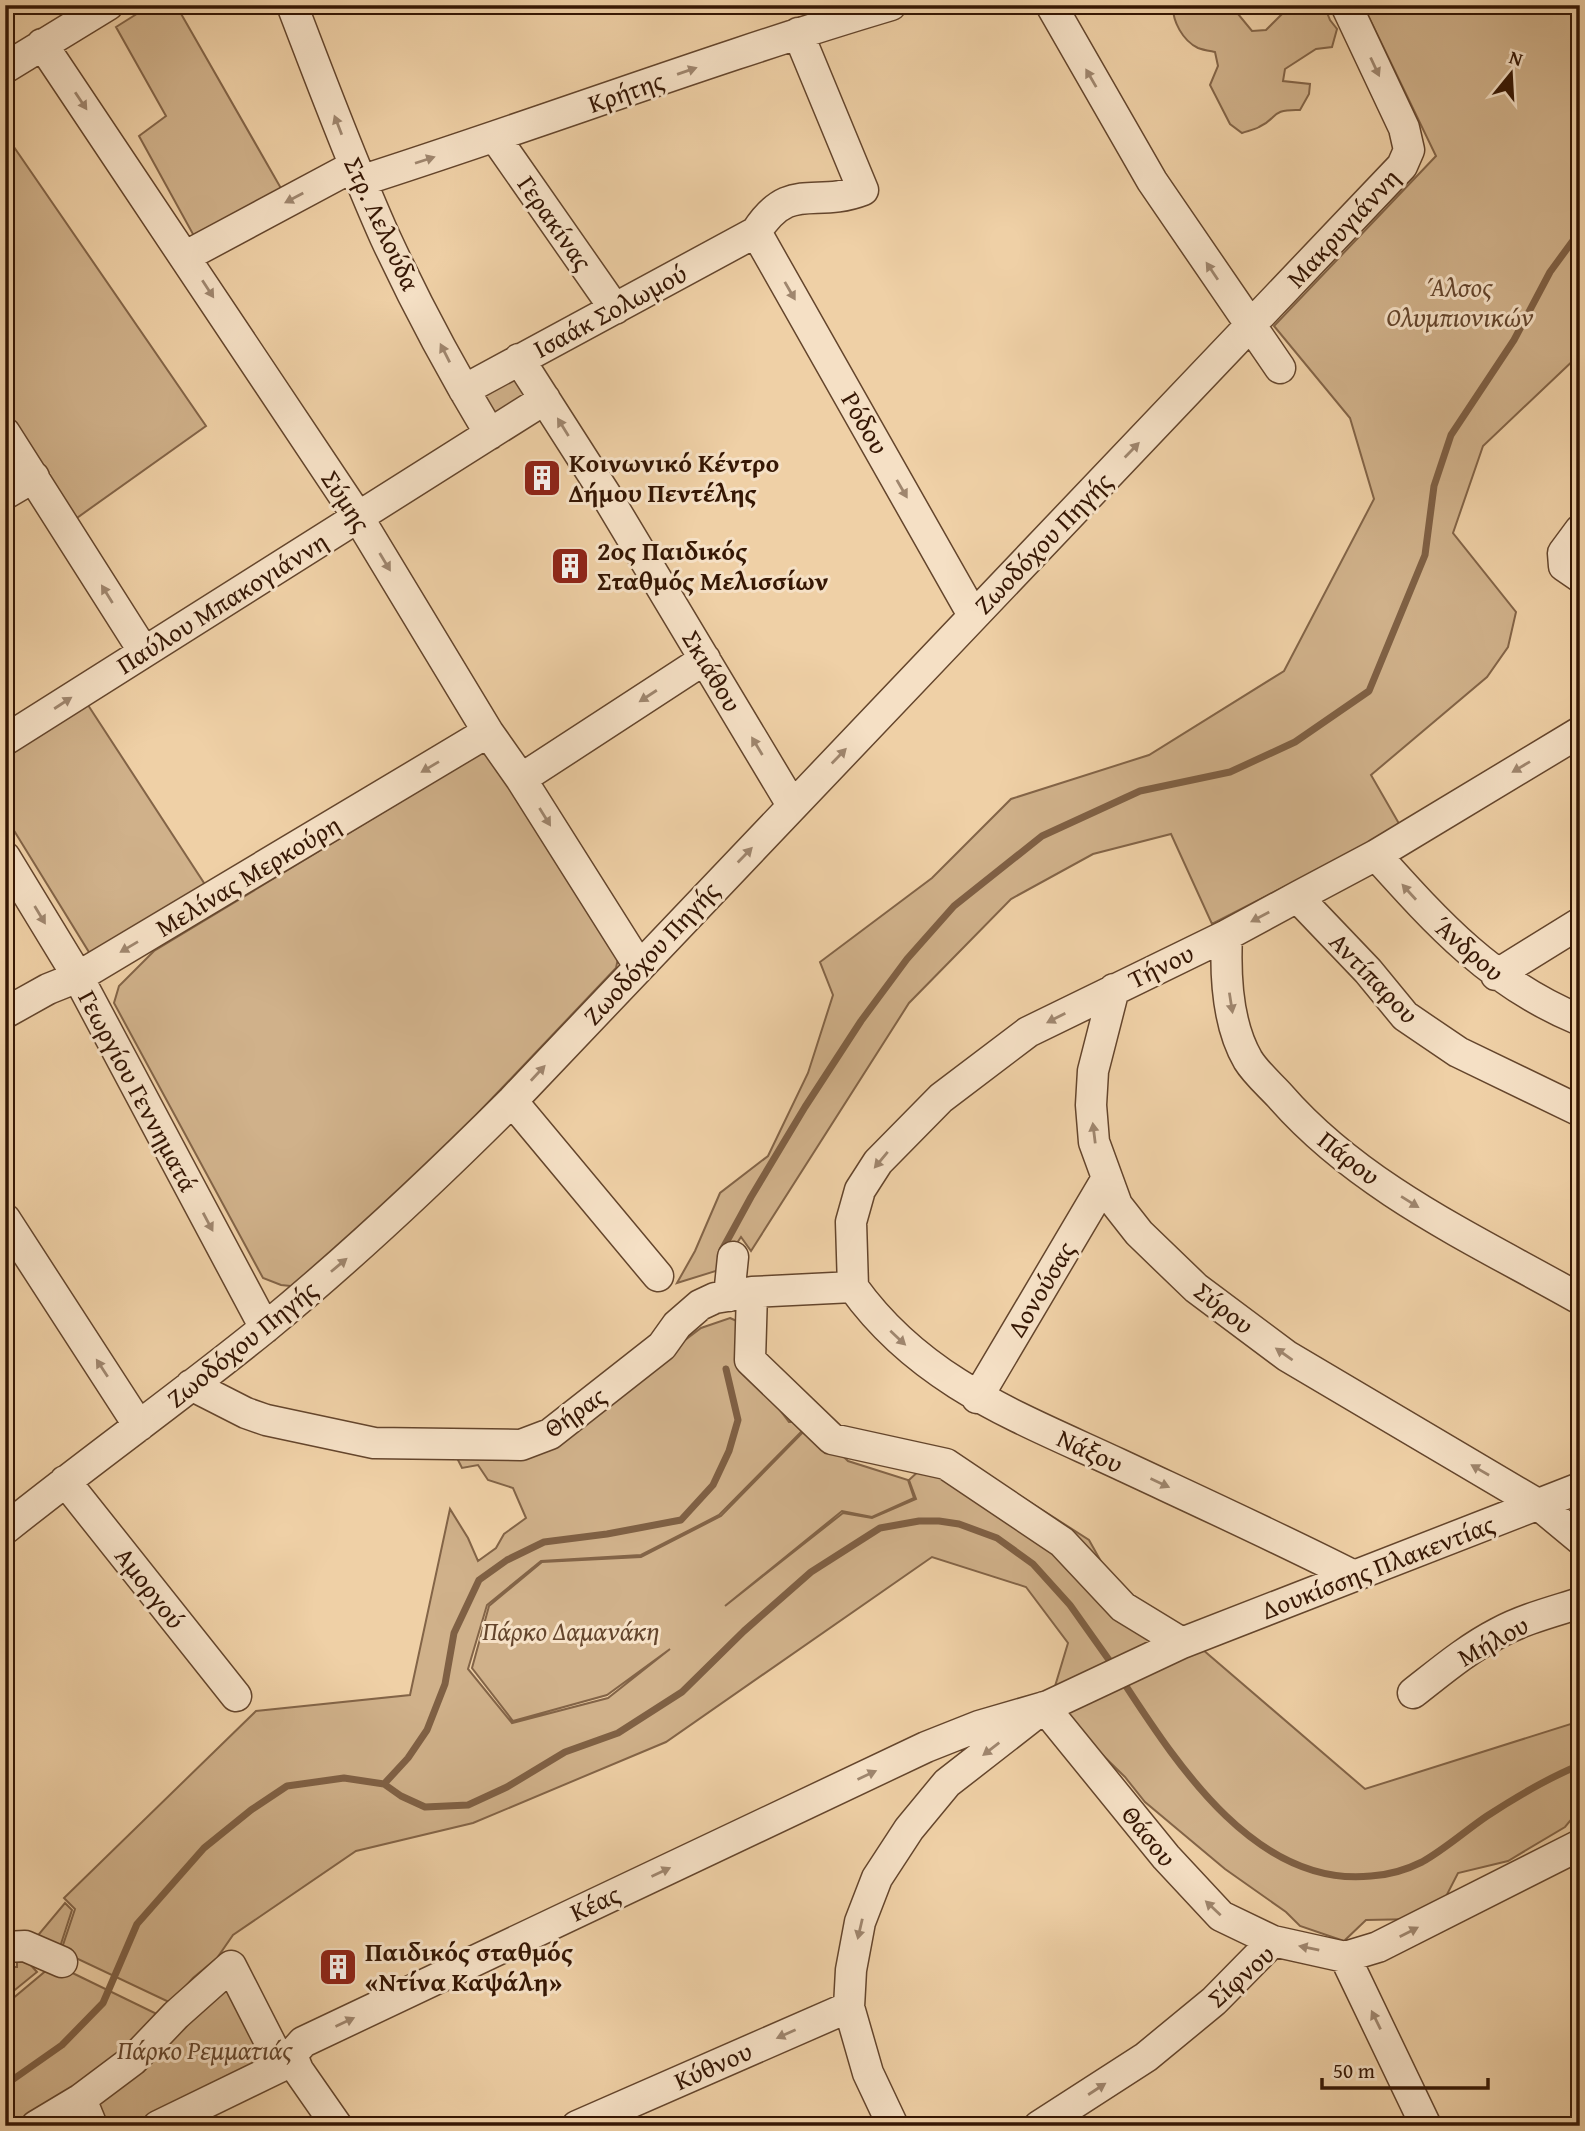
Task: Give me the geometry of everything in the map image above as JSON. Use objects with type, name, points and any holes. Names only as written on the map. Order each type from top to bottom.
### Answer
[{"type":"street","points":[[5,68],[108,5]]},
{"type":"street","name":"Στρ. Λελούδα","points":[[292,5],[357,174],[387,240],[464,390],[490,434]]},
{"type":"street","name":"Κρήτης","points":[[186,256],[357,174],[495,138],[797,33],[891,5]]},
{"type":"street","points":[[1051,5],[1152,181],[1280,368]]},
{"type":"street","name":"Μακρυγιάννη","points":[[1251,327],[1402,166],[1409,150],[1404,128],[1346,5]]},
{"type":"street","points":[[756,232],[776,206],[788,201],[845,197],[863,190],[797,33]]},
{"type":"street","name":"Σύμης","points":[[42,44],[358,517],[488,732],[521,779],[639,966]]},
{"type":"street","name":"Γερακίνας","points":[[495,138],[615,309]]},
{"type":"street","name":"Ισαάκ Σολωμού","points":[[464,390],[756,232]]},
{"type":"street","name":"Ρόδου","points":[[756,232],[973,615]]},
{"type":"street","name":"Ζωοδόχου Πηγής","points":[[5,1529],[265,1328],[439,1175],[1251,327]]},
{"type":"street","name":"Σκιάθου","points":[[519,359],[792,805]]},
{"type":"street","name":"Παύλου Μπακογιάννη","points":[[5,740],[545,399]]},
{"type":"street","points":[[5,433],[144,652]]},
{"type":"street","points":[[5,494],[34,477]]},
{"type":"street","points":[[1580,530],[1563,553],[1564,566],[1580,577]]},
{"type":"street","points":[[521,779],[705,659]]},
{"type":"street","name":"Μελίνας Μερκούρη","points":[[5,1013],[59,983],[78,978],[488,732]]},
{"type":"street","name":"Τήνου","points":[[853,1287],[851,1222],[860,1190],[878,1162],[941,1098],[1028,1032],[1299,897],[1376,855],[1580,732]]},
{"type":"street","name":"Άνδρου","points":[[1376,855],[1429,914],[1496,975],[1548,1007],[1580,1020]]},
{"type":"street","name":"Γεωργίου Γεννηματά","points":[[5,857],[78,978],[265,1328]]},
{"type":"street","name":"Αντίπαρου","points":[[1299,897],[1368,971],[1405,1016],[1458,1052],[1576,1099]]},
{"type":"street","points":[[1496,975],[1580,923]]},
{"type":"street","name":"Πάρου","points":[[1227,935],[1229,993],[1237,1034],[1249,1061],[1297,1115],[1338,1153],[1415,1206],[1580,1299]]},
{"type":"street","name":"Σύρου","points":[[1114,989],[1093,1071],[1091,1105],[1094,1142],[1117,1205],[1139,1233],[1206,1296],[1287,1356],[1539,1505],[1580,1539]]},
{"type":"street","points":[[512,1101],[658,1276]]},
{"type":"street","name":"Δονούσας","points":[[977,1398],[1106,1180]]},
{"type":"street","points":[[5,1219],[139,1426]]},
{"type":"street","points":[[733,1257],[750,1360],[832,1439],[946,1464],[1062,1542],[1123,1607],[1179,1644]]},
{"type":"street","name":"Θήρας","points":[[191,1385],[246,1413],[266,1420],[373,1443],[521,1445],[550,1434],[583,1409],[662,1346],[677,1325],[700,1305],[715,1298],[741,1294],[853,1287]]},
{"type":"street","name":"Νάξου","points":[[853,1287],[872,1314],[902,1343],[977,1398],[1354,1576]]},
{"type":"street","name":"Αμοργού","points":[[65,1480],[236,1696]]},
{"type":"street","name":"Δουκίσσης Πλακεντίας","points":[[1046,1707],[1179,1644],[1580,1488]]},
{"type":"street","name":"Μήλου","points":[[1413,1693],[1456,1660],[1498,1633],[1538,1616],[1580,1603]]},
{"type":"street","points":[[893,2126],[868,2073],[849,2007],[851,1970],[860,1922],[877,1878],[909,1829],[950,1781],[1046,1707]]},
{"type":"street","name":"Κέας","points":[[158,2126],[288,2063],[303,2042],[926,1747],[979,1726],[1046,1707]]},
{"type":"street","name":"Θάσου","points":[[1046,1707],[1201,1897],[1221,1916],[1273,1941]]},
{"type":"street","points":[[926,1747],[950,1781]]},
{"type":"street","name":"Σίφνου","points":[[1039,2126],[1146,2057],[1214,2001],[1273,1941],[1345,1956],[1378,1947],[1580,1845]]},
{"type":"street","points":[[5,1947],[25,1946],[62,1962]]},
{"type":"street","points":[[1345,1956],[1426,2126]]},
{"type":"street","points":[[36,2126],[87,2112],[176,2015],[231,1966],[288,2063],[298,2070],[337,2126]]},
{"type":"street","name":"Κύθνου","points":[[577,2126],[849,2007]]},
{"type":"green space","points":[[151,5],[176,5],[282,190],[194,236],[139,136],[166,116],[116,27]]},
{"type":"green space","points":[[1173,5],[1235,5],[1238,14],[1252,31],[1266,30],[1291,5],[1324,5],[1337,29],[1332,47],[1316,49],[1285,69],[1283,81],[1310,84],[1309,94],[1300,110],[1283,111],[1265,124],[1242,133],[1230,124],[1210,85],[1218,66],[1215,52],[1198,48],[1183,36]]},
{"type":"green space","name":"Άλσος Ολυμπιονικών","points":[[1363,5],[1580,5],[1580,354],[1483,446],[1453,533],[1516,612],[1508,647],[1487,677],[1371,775],[1401,827],[1212,924],[1171,834],[1093,854],[1011,899],[909,1003],[751,1251],[741,1237],[719,1270],[677,1283],[695,1251],[720,1193],[768,1156],[808,1073],[833,995],[820,962],[932,878],[1011,799],[1149,755],[1284,671],[1374,499],[1350,418],[1274,326],[1436,156]]},
{"type":"green space","points":[[5,134],[206,426],[74,520],[5,416]]},
{"type":"green space","points":[[518,373],[531,394],[489,418],[476,396]]},
{"type":"green space","points":[[86,702],[206,886],[92,957],[5,816],[5,753]]},
{"type":"green space","points":[[492,750],[619,954],[616,968],[425,1169],[300,1287],[281,1285],[263,1278],[114,1003],[119,986],[154,951],[481,753]]},
{"type":"green space","name":"Πάρκο Δαμανάκη","points":[[730,1318],[748,1326],[748,1368],[789,1422],[807,1426],[719,1515],[641,1555],[541,1561],[487,1605],[468,1669],[512,1723],[608,1698],[670,1649],[607,1695],[513,1721],[472,1668],[489,1606],[542,1562],[641,1557],[721,1516],[808,1427],[848,1461],[908,1480],[914,1498],[872,1517],[842,1511],[725,1606],[843,1513],[872,1518],[916,1499],[909,1480],[935,1456],[952,1452],[1089,1540],[1122,1599],[1163,1642],[1053,1693],[1068,1643],[1026,1587],[932,1557],[666,1742],[473,1823],[356,1851],[233,1935],[217,1958],[193,1978],[171,2003],[61,1951],[75,1909],[64,1898],[256,1711],[410,1695],[450,1509],[478,1561],[496,1548],[504,1534],[526,1518],[513,1488],[488,1480],[478,1465],[462,1468],[456,1456],[554,1439],[701,1328]]},
{"type":"green space","points":[[1195,1643],[1365,1789],[1580,1721],[1580,1809],[1565,1827],[1508,1861],[1458,1873],[1439,1910],[1417,1919],[1366,1920],[1344,1941],[1300,1926],[1286,1912],[1225,1869],[1145,1802],[1125,1777],[1085,1738],[1061,1705]]},
{"type":"green space","points":[[65,1903],[72,1910],[59,1950],[39,1938],[39,1934]]},
{"type":"green space","name":"Πάρκο Ρεμματιάς","points":[[219,1960],[277,2071],[173,2126],[22,2126],[103,2073]]},
{"type":"green space","points":[[17,1962],[28,1962],[37,1972],[5,1998],[5,1967],[17,1967]]},
{"type":"green space","points":[[54,1964],[161,2016],[99,2072],[17,2126],[5,2126],[5,2005]]},
{"type":"waterway","points":[[722,1250],[805,1107],[861,1021],[907,959],[954,906],[1042,836],[1140,791],[1230,772],[1295,742],[1369,691],[1425,555],[1434,486],[1451,435],[1514,340],[1550,272],[1580,231]]},
{"type":"waterway","points":[[384,1784],[408,1758],[427,1730],[445,1684],[454,1633],[479,1580],[507,1560],[544,1542],[681,1520],[713,1485],[729,1451],[738,1420],[726,1369]]},
{"type":"waterway","points":[[5,2085],[62,2045],[103,2003],[137,1924],[204,1848],[251,1810],[287,1786],[344,1778],[384,1784],[401,1796],[425,1807],[468,1805],[507,1787],[565,1752],[618,1733],[682,1692],[744,1631],[811,1572],[880,1528],[919,1521],[939,1521],[959,1524],[997,1538],[1033,1564],[1070,1605],[1114,1667]]},
{"type":"waterway","points":[[1122,1680],[1168,1748],[1224,1814],[1256,1841],[1291,1862],[1330,1874],[1371,1876],[1397,1872],[1416,1865],[1509,1802],[1580,1765]]},
{"type":"place","name":"Κοινωνικό Κέντρο Δήμου Πεντέλης","points":[[542,478]]},
{"type":"place","name":"2ος Παιδικός Σταθμός Μελισσίων","points":[[570,566]]},
{"type":"place","name":"Παιδικός σταθμός «Ντίνα Καψάλη»","points":[[338,1967]]}]
